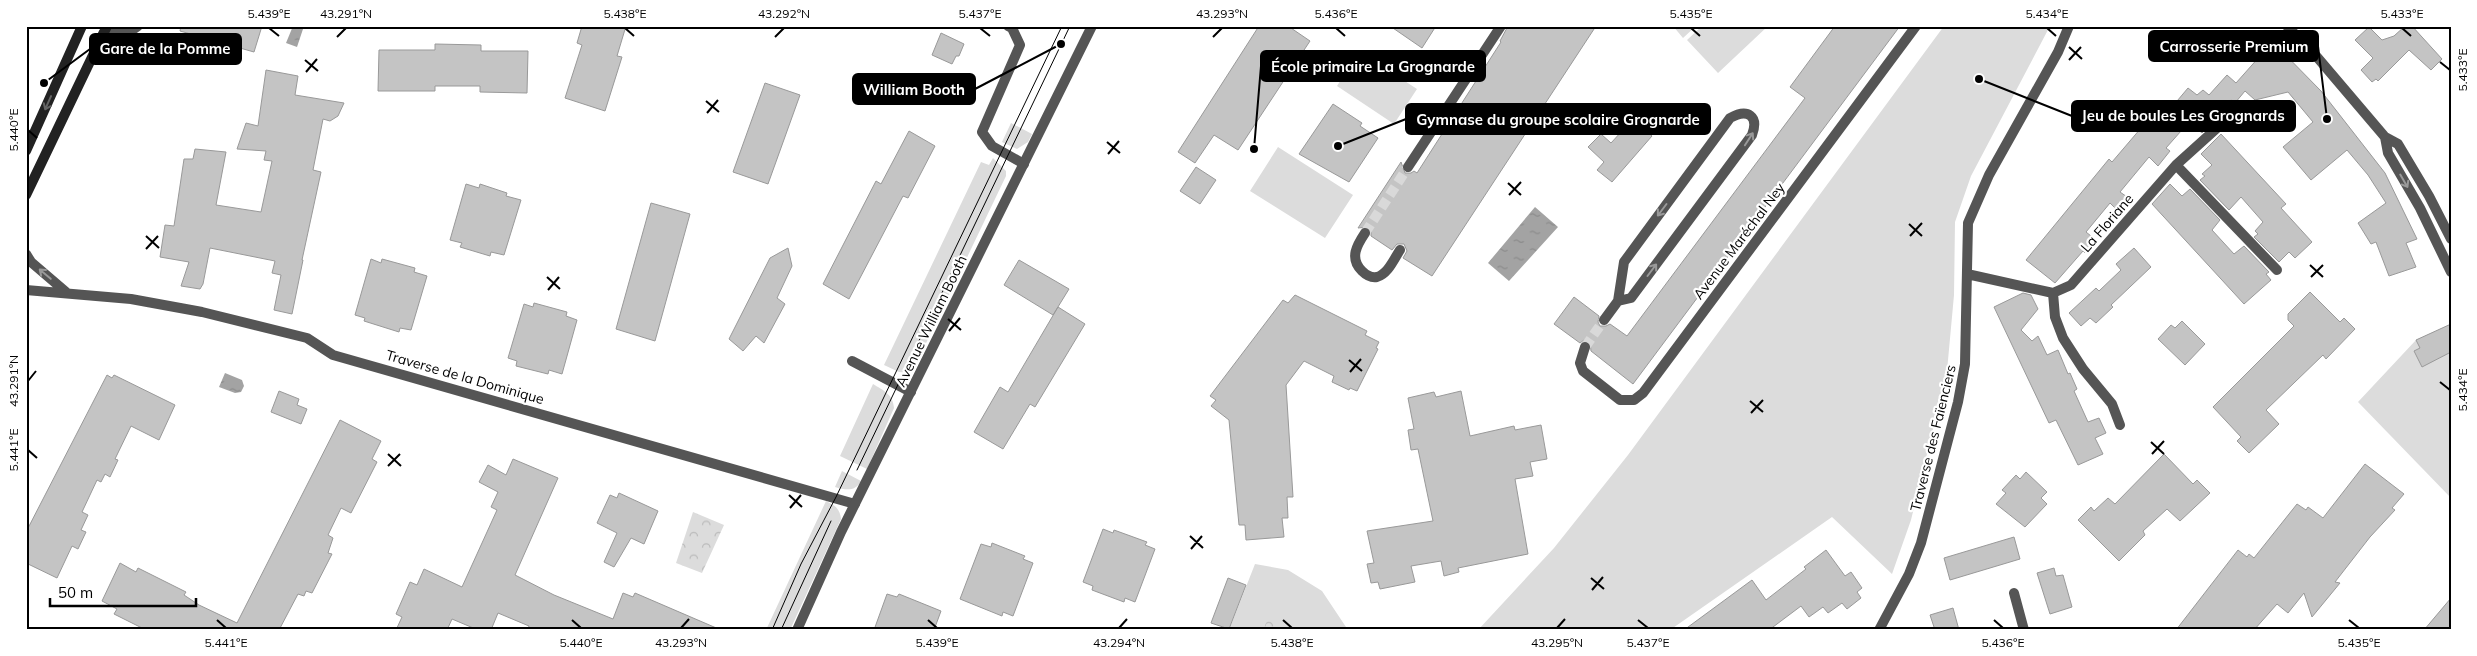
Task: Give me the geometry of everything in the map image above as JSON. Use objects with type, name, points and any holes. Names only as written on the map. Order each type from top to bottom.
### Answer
[{"type":"main road","points":[[26,151],[82,26]]},
{"type":"main road","points":[[27,194],[105,30]]},
{"type":"street","points":[[105,30],[127,34],[138,26]]},
{"type":"street","points":[[1008,26],[1012,28],[1020,45],[982,132],[992,146],[1024,164]]},
{"type":"street","name":"Avenue William Booth","points":[[797,630],[855,504],[1092,26]]},
{"type":"street","points":[[1408,167],[1501,26]]},
{"type":"street","name":"Avenue Maréchal Ney","points":[[1585,347],[1580,363],[1583,371],[1620,400],[1634,400],[1643,393],[1916,26]]},
{"type":"street","name":"Traverse des Faïenciers","points":[[1879,630],[1910,574],[1921,543],[1958,402],[1965,364],[1968,223],[1973,207],[2058,52],[2069,26]]},
{"type":"street","points":[[2287,26],[2317,57],[2385,137],[2398,144],[2429,196],[2451,239]]},
{"type":"street","name":"La Floriane","points":[[2053,293],[2071,285],[2176,165],[2216,128],[2255,112],[2274,121]]},
{"type":"street","points":[[1604,320],[1618,301],[1624,262],[1730,118],[1738,113],[1746,113],[1753,118],[1755,126],[1752,135],[1632,298],[1618,301]]},
{"type":"street","points":[[2385,137],[2388,153],[2420,208],[2451,272]]},
{"type":"street","points":[[2176,165],[2277,270]]},
{"type":"street","points":[[1365,232],[1356,247],[1355,257],[1358,267],[1367,275],[1376,277],[1386,271],[1400,250]]},
{"type":"street","points":[[26,254],[30,262],[66,292]]},
{"type":"street","points":[[1967,274],[2053,293],[2056,317],[2064,338],[2083,369],[2112,404],[2120,425]]},
{"type":"street","name":"Traverse de la Dominique","points":[[26,290],[131,299],[202,312],[287,332],[307,338],[333,355],[590,426],[855,504]]},
{"type":"street","points":[[852,361],[911,392]]},
{"type":"street","points":[[2014,593],[2024,630]]},
{"type":"green space","points":[[1673,26],[1696,26],[1683,38]]},
{"type":"green space","points":[[1702,26],[1768,26],[1718,73],[1687,40]]},
{"type":"green space","points":[[1944,26],[2050,26],[1971,176],[1955,222],[1954,295],[1947,371],[1911,520],[1892,574],[1832,517],[1670,630],[1478,630],[1554,548],[1628,455]]},
{"type":"green space","points":[[1359,51],[1417,89],[1394,124],[1337,86]]},
{"type":"green space","points":[[1011,123],[1032,134],[1028,142],[1017,149],[1002,142]]},
{"type":"green space","points":[[1278,147],[1353,195],[1325,238],[1250,191]]},
{"type":"green space","points":[[993,158],[1006,171],[1006,176],[916,364],[908,373],[899,372],[884,365],[981,162],[989,165]]},
{"type":"green space","points":[[2451,324],[2451,498],[2358,402],[2416,340]]},
{"type":"green space","points":[[873,384],[890,396],[894,408],[867,469],[840,456]]},
{"type":"green space","points":[[842,471],[861,481],[859,485],[853,489],[835,487]]},
{"type":"green space","points":[[826,501],[836,508],[841,519],[790,630],[766,630]]},
{"type":"green space","points":[[693,512],[724,525],[702,573],[676,563]]},
{"type":"green space","points":[[1255,564],[1288,570],[1322,591],[1348,630],[1229,630]]},
{"type":"green space","points":[[1269,616],[1298,630],[1263,630]]},
{"type":"water","points":[[293,26],[304,26],[297,47],[286,43]]},
{"type":"water","points":[[1535,207],[1558,227],[1509,281],[1488,263]]},
{"type":"water","points":[[225,373],[242,380],[244,386],[241,392],[235,393],[219,387]]},
{"type":"building","points":[[181,26],[262,26],[254,52],[180,31]]},
{"type":"building","points":[[582,26],[626,26],[617,56],[622,57],[605,111],[565,98],[582,45],[577,43]]},
{"type":"building","points":[[1259,26],[1288,26],[1310,41],[1238,150],[1214,135],[1195,163],[1178,152]]},
{"type":"building","points":[[1390,26],[1436,26],[1422,48]]},
{"type":"building","points":[[1508,26],[1596,26],[1432,276],[1403,258],[1407,251],[1404,244],[1397,244],[1392,250],[1371,236],[1371,230],[1368,227],[1358,228],[1401,162],[1405,173],[1414,171],[1417,173],[1501,42]]},
{"type":"building","points":[[1835,26],[1900,26],[1633,384],[1591,351],[1590,342],[1584,340],[1580,343],[1554,324],[1574,297],[1599,316],[1598,322],[1600,326],[1610,324],[1627,336],[1805,98],[1790,87]]},
{"type":"building","points":[[2405,26],[2412,26],[2442,59],[2431,70],[2409,50],[2378,81],[2376,79],[2372,82],[2361,70],[2373,58],[2355,40],[2369,27],[2382,40],[2394,36]]},
{"type":"building","points":[[941,33],[964,44],[959,56],[956,56],[952,64],[932,55]]},
{"type":"building","points":[[2266,35],[2321,91],[2385,173],[2417,239],[2406,243],[2416,267],[2389,276],[2376,242],[2371,244],[2358,223],[2386,203],[2368,175],[2347,150],[2311,180],[2283,147],[2313,122],[2288,92],[2255,100],[2245,91],[2235,103],[2231,100],[2209,120],[2212,123],[2202,133],[2189,122],[2166,148],[2170,151],[2158,166],[2149,157],[2120,192],[2130,199],[2119,212],[2110,203],[2086,232],[2096,240],[2085,253],[2083,251],[2055,283],[2026,260],[2109,159],[2112,162],[2153,114],[2158,118],[2169,104],[2172,107],[2188,88],[2197,95],[2203,90],[2209,95],[2227,75],[2236,83],[2260,56],[2253,47]]},
{"type":"building","points":[[435,44],[481,45],[481,51],[528,51],[527,93],[480,92],[480,86],[435,86],[435,91],[378,91],[379,50],[435,50]]},
{"type":"building","points":[[266,70],[298,76],[295,95],[344,103],[338,116],[330,121],[323,119],[313,170],[321,172],[292,314],[274,310],[281,275],[272,273],[275,261],[210,248],[203,284],[200,289],[181,286],[189,262],[160,257],[165,225],[174,226],[184,159],[193,159],[195,149],[226,152],[216,205],[261,212],[272,161],[264,160],[266,151],[237,149],[246,123],[258,126]]},
{"type":"building","points":[[765,83],[800,95],[768,184],[733,172]]},
{"type":"building","points":[[1333,104],[1362,123],[1360,126],[1378,138],[1349,182],[1299,154]]},
{"type":"building","points":[[1633,119],[1652,136],[1612,182],[1597,170],[1604,162],[1588,147],[1601,134],[1611,143]]},
{"type":"building","points":[[909,131],[935,146],[908,198],[903,196],[849,299],[823,284],[876,181],[881,184]]},
{"type":"building","points":[[2221,134],[2286,204],[2281,208],[2312,242],[2295,258],[2289,252],[2279,262],[2254,237],[2258,234],[2255,231],[2263,222],[2241,197],[2229,210],[2200,180],[2205,176],[2202,174],[2212,165],[2201,154]]},
{"type":"building","points":[[1196,167],[1216,180],[1200,204],[1180,191]]},
{"type":"building","points":[[466,184],[479,188],[480,184],[507,193],[506,196],[521,200],[504,255],[491,252],[490,256],[460,247],[462,243],[450,240]]},
{"type":"building","points":[[2170,184],[2182,196],[2190,189],[2220,220],[2212,230],[2234,254],[2244,246],[2269,272],[2266,274],[2271,280],[2244,304],[2152,204]]},
{"type":"building","points":[[651,203],[690,214],[655,341],[616,329]]},
{"type":"building","points":[[788,248],[792,266],[777,298],[785,304],[764,343],[756,336],[743,351],[729,339],[770,258]]},
{"type":"building","points":[[2134,248],[2151,267],[2111,305],[2113,307],[2096,323],[2090,318],[2081,326],[2069,313],[2096,288],[2099,291],[2121,270],[2116,264]]},
{"type":"building","points":[[371,259],[381,263],[382,259],[415,268],[414,272],[427,276],[411,330],[400,328],[399,332],[364,321],[365,318],[355,315]]},
{"type":"building","points":[[1019,260],[1069,289],[1053,315],[1004,285]]},
{"type":"building","points":[[2310,292],[2340,322],[2344,318],[2355,329],[2326,359],[2323,355],[2266,410],[2279,424],[2249,453],[2237,441],[2241,437],[2213,407],[2294,326],[2288,320],[2288,314]]},
{"type":"building","points":[[2023,293],[2031,295],[2038,309],[2021,330],[2032,341],[2038,336],[2047,355],[2058,350],[2068,374],[2070,373],[2077,389],[2074,391],[2088,422],[2099,418],[2106,433],[2095,438],[2103,454],[2078,465],[2056,420],[2049,423],[1994,307]]},
{"type":"building","points":[[1295,295],[1367,331],[1365,335],[1379,342],[1376,348],[1378,349],[1357,391],[1350,388],[1349,390],[1332,382],[1334,376],[1304,361],[1286,385],[1293,497],[1287,497],[1288,518],[1282,518],[1284,537],[1246,540],[1245,525],[1239,525],[1229,420],[1211,406],[1216,400],[1210,396],[1283,300],[1288,303]]},
{"type":"building","points":[[534,303],[567,312],[566,316],[577,320],[562,374],[549,370],[548,374],[516,366],[517,361],[508,358],[524,304],[533,307]]},
{"type":"building","points":[[1058,307],[1085,324],[1035,407],[1030,404],[1003,449],[974,432],[1000,387],[1008,392]]},
{"type":"building","points":[[2182,321],[2205,344],[2185,365],[2158,339],[2171,325],[2175,328]]},
{"type":"building","points":[[2451,324],[2451,352],[2422,367],[2414,351],[2420,348],[2416,340]]},
{"type":"building","points":[[107,375],[112,378],[114,375],[175,405],[159,440],[131,426],[115,459],[118,460],[110,477],[105,474],[101,482],[97,480],[82,512],[88,515],[81,530],[86,532],[78,549],[72,546],[57,578],[26,563],[26,532]]},
{"type":"building","points":[[279,391],[299,399],[297,405],[307,409],[301,424],[271,412]]},
{"type":"building","points":[[1461,391],[1470,436],[1514,426],[1515,430],[1541,425],[1547,459],[1530,462],[1533,476],[1515,479],[1528,554],[1458,568],[1459,572],[1444,576],[1441,561],[1411,566],[1415,582],[1380,589],[1378,582],[1371,583],[1367,564],[1374,563],[1367,531],[1433,521],[1418,449],[1411,450],[1408,430],[1414,429],[1408,398],[1434,392],[1436,397]]},
{"type":"building","points":[[340,420],[381,441],[372,459],[377,462],[351,513],[341,508],[328,535],[333,538],[328,553],[332,554],[312,593],[306,591],[304,596],[298,594],[279,630],[146,630],[114,614],[117,609],[102,601],[120,563],[136,572],[138,568],[186,592],[184,595],[199,605],[237,623]]},
{"type":"building","points":[[2164,454],[2193,484],[2197,480],[2210,493],[2180,521],[2167,509],[2143,531],[2145,535],[2119,561],[2078,520],[2091,507],[2094,511],[2108,498],[2115,504]]},
{"type":"building","points":[[513,459],[558,478],[515,575],[554,595],[613,619],[623,593],[633,597],[635,593],[721,630],[528,630],[529,626],[498,613],[491,630],[478,630],[452,619],[447,630],[396,630],[402,617],[396,614],[410,582],[417,585],[424,569],[462,587],[497,510],[491,507],[498,492],[479,482],[488,465],[506,475]]},
{"type":"building","points":[[2365,464],[2404,494],[2392,508],[2395,510],[2370,537],[2335,582],[2340,583],[2312,617],[2304,593],[2288,613],[2277,604],[2254,630],[2176,630],[2238,550],[2247,557],[2249,554],[2254,558],[2297,504],[2306,510],[2308,507],[2323,518]]},
{"type":"building","points":[[2026,472],[2047,492],[2041,498],[2047,504],[2025,527],[1996,504],[2006,493],[2002,490],[2016,475],[2020,479]]},
{"type":"building","points":[[619,493],[658,511],[644,544],[631,538],[614,567],[604,562],[617,533],[597,523],[610,495],[617,498]]},
{"type":"building","points":[[1103,529],[1113,533],[1114,530],[1147,542],[1145,545],[1155,549],[1135,602],[1125,598],[1124,602],[1092,590],[1093,586],[1083,582]]},
{"type":"building","points":[[2014,537],[2020,559],[1950,580],[1944,558]]},
{"type":"building","points":[[992,543],[1025,556],[1023,559],[1033,563],[1013,616],[1003,612],[1002,616],[960,599],[981,544],[991,547]]},
{"type":"building","points":[[1826,550],[1845,576],[1851,572],[1862,588],[1857,592],[1861,598],[1847,609],[1842,603],[1828,613],[1823,607],[1809,617],[1801,606],[1769,630],[1684,630],[1752,580],[1766,600],[1806,569],[1804,567]]},
{"type":"building","points":[[2054,568],[2056,576],[2063,575],[2072,607],[2050,614],[2037,573]]},
{"type":"building","points":[[1228,578],[1246,585],[1229,629],[1211,623]]},
{"type":"building","points":[[887,594],[897,597],[899,594],[941,611],[934,630],[874,630]]},
{"type":"building","points":[[2451,598],[2451,630],[2424,630]]},
{"type":"building","points":[[1953,608],[1959,630],[1935,630],[1930,615]]},
{"type":"tunnel","points":[[1365,233],[1408,167]]},
{"type":"tunnel","points":[[1585,347],[1604,320]]},
{"type":"tram line","points":[[772,630],[801,564],[836,497],[1062,26]]},
{"type":"tram line","points":[[857,470],[1070,26]]},
{"type":"tram line","points":[[781,630],[831,521]]},
{"type":"place","name":"William Booth","points":[[1061,44]]},
{"type":"place","name":"Jeu de boules Les Grognards","points":[[1979,79]]},
{"type":"place","name":"Gare de la Pomme","points":[[44,83]]},
{"type":"place","name":"Carrosserie Premium","points":[[2327,119]]},
{"type":"place","name":"Gymnase du groupe scolaire Grognarde","points":[[1338,146]]},
{"type":"place","name":"École primaire La Grognarde","points":[[1254,149]]}]
